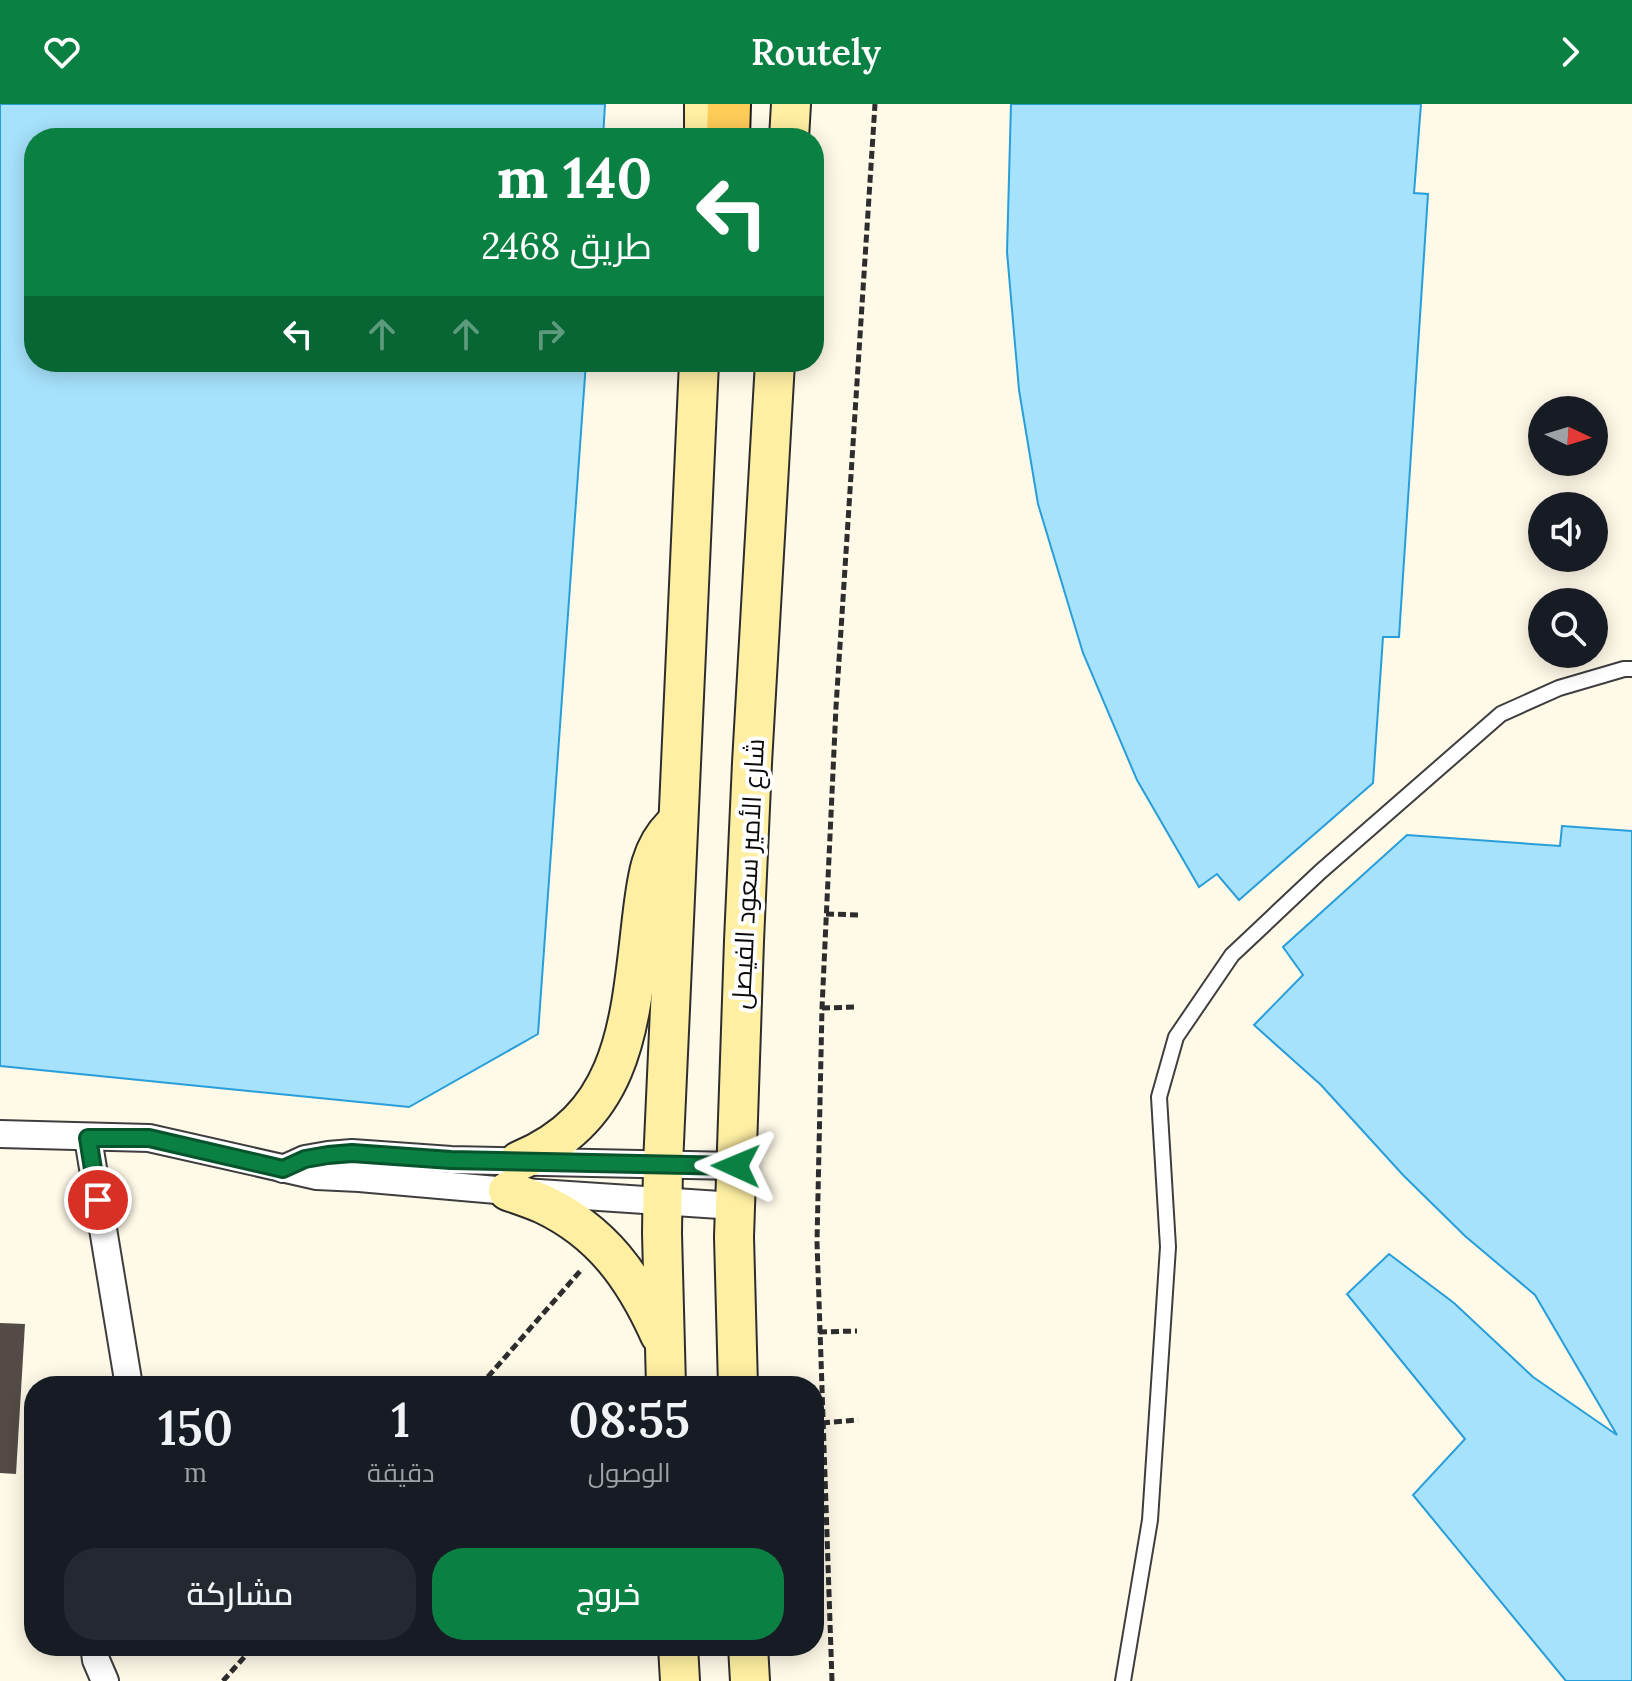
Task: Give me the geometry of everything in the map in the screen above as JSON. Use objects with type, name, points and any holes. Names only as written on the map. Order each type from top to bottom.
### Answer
[{"type":"main road","points":[[728,128],[729,104]]},
{"type":"street","points":[[704,104],[704,128]]},
{"type":"street","points":[[790,128],[791,104]]},
{"type":"street","points":[[666,1376],[662,1183],[699,372]]},
{"type":"street","name":"شارع الأمير سعود الفيصل","points":[[738,1376],[734,1237],[744,941],[774,372]]},
{"type":"street","points":[[514,1176],[579,1124],[607,1085],[623,1041],[628,1016],[650,867],[658,845],[678,821]]},
{"type":"street","points":[[0,1134],[149,1138],[317,1176],[514,1176],[662,1183],[735,1206]]},
{"type":"street","points":[[88,1138],[127,1376]]},
{"type":"street","points":[[514,1176],[662,1183],[736,1166]]},
{"type":"street","points":[[514,1176],[543,1204],[574,1222],[603,1245],[646,1303],[664,1342]]},
{"type":"street","points":[[95,1656],[105,1681]]},
{"type":"street","points":[[749,1656],[750,1681]]},
{"type":"lane","points":[[1123,1681],[1150,1520],[1168,1247],[1159,1097],[1176,1037],[1232,955],[1320,872],[1501,714],[1559,688],[1632,669]]},
{"type":"path","points":[[820,1376],[817,1242],[826,914],[836,707],[875,104]]},
{"type":"path","points":[[826,914],[859,915]]},
{"type":"path","points":[[822,1008],[857,1007]]},
{"type":"path","points":[[489,1376],[603,1245]]},
{"type":"path","points":[[819,1332],[857,1331]]},
{"type":"path","points":[[824,1423],[858,1420]]},
{"type":"path","points":[[824,1475],[832,1681]]},
{"type":"path","points":[[223,1681],[245,1656]]},
{"type":"water","points":[[0,104],[605,104],[604,128],[24,128],[24,372],[585,372],[538,1034],[409,1107],[0,1066]]},
{"type":"water","points":[[1011,104],[1421,104],[1414,193],[1428,194],[1399,637],[1383,637],[1373,783],[1239,900],[1217,874],[1199,887],[1137,780],[1083,653],[1038,504],[1019,390],[1007,252]]},
{"type":"water","points":[[1562,826],[1632,831],[1632,1681],[1566,1681],[1413,1495],[1465,1439],[1347,1294],[1389,1254],[1454,1303],[1533,1377],[1617,1435],[1535,1295],[1465,1236],[1403,1175],[1321,1085],[1254,1025],[1303,975],[1283,947],[1407,835],[1560,846]]},
{"type":"building","points":[[0,1323],[25,1324],[16,1474],[0,1473]]},
{"type":"route","points":[[98,1200],[88,1138],[149,1138],[283,1169],[305,1159],[352,1153],[451,1160],[736,1166]]}]
